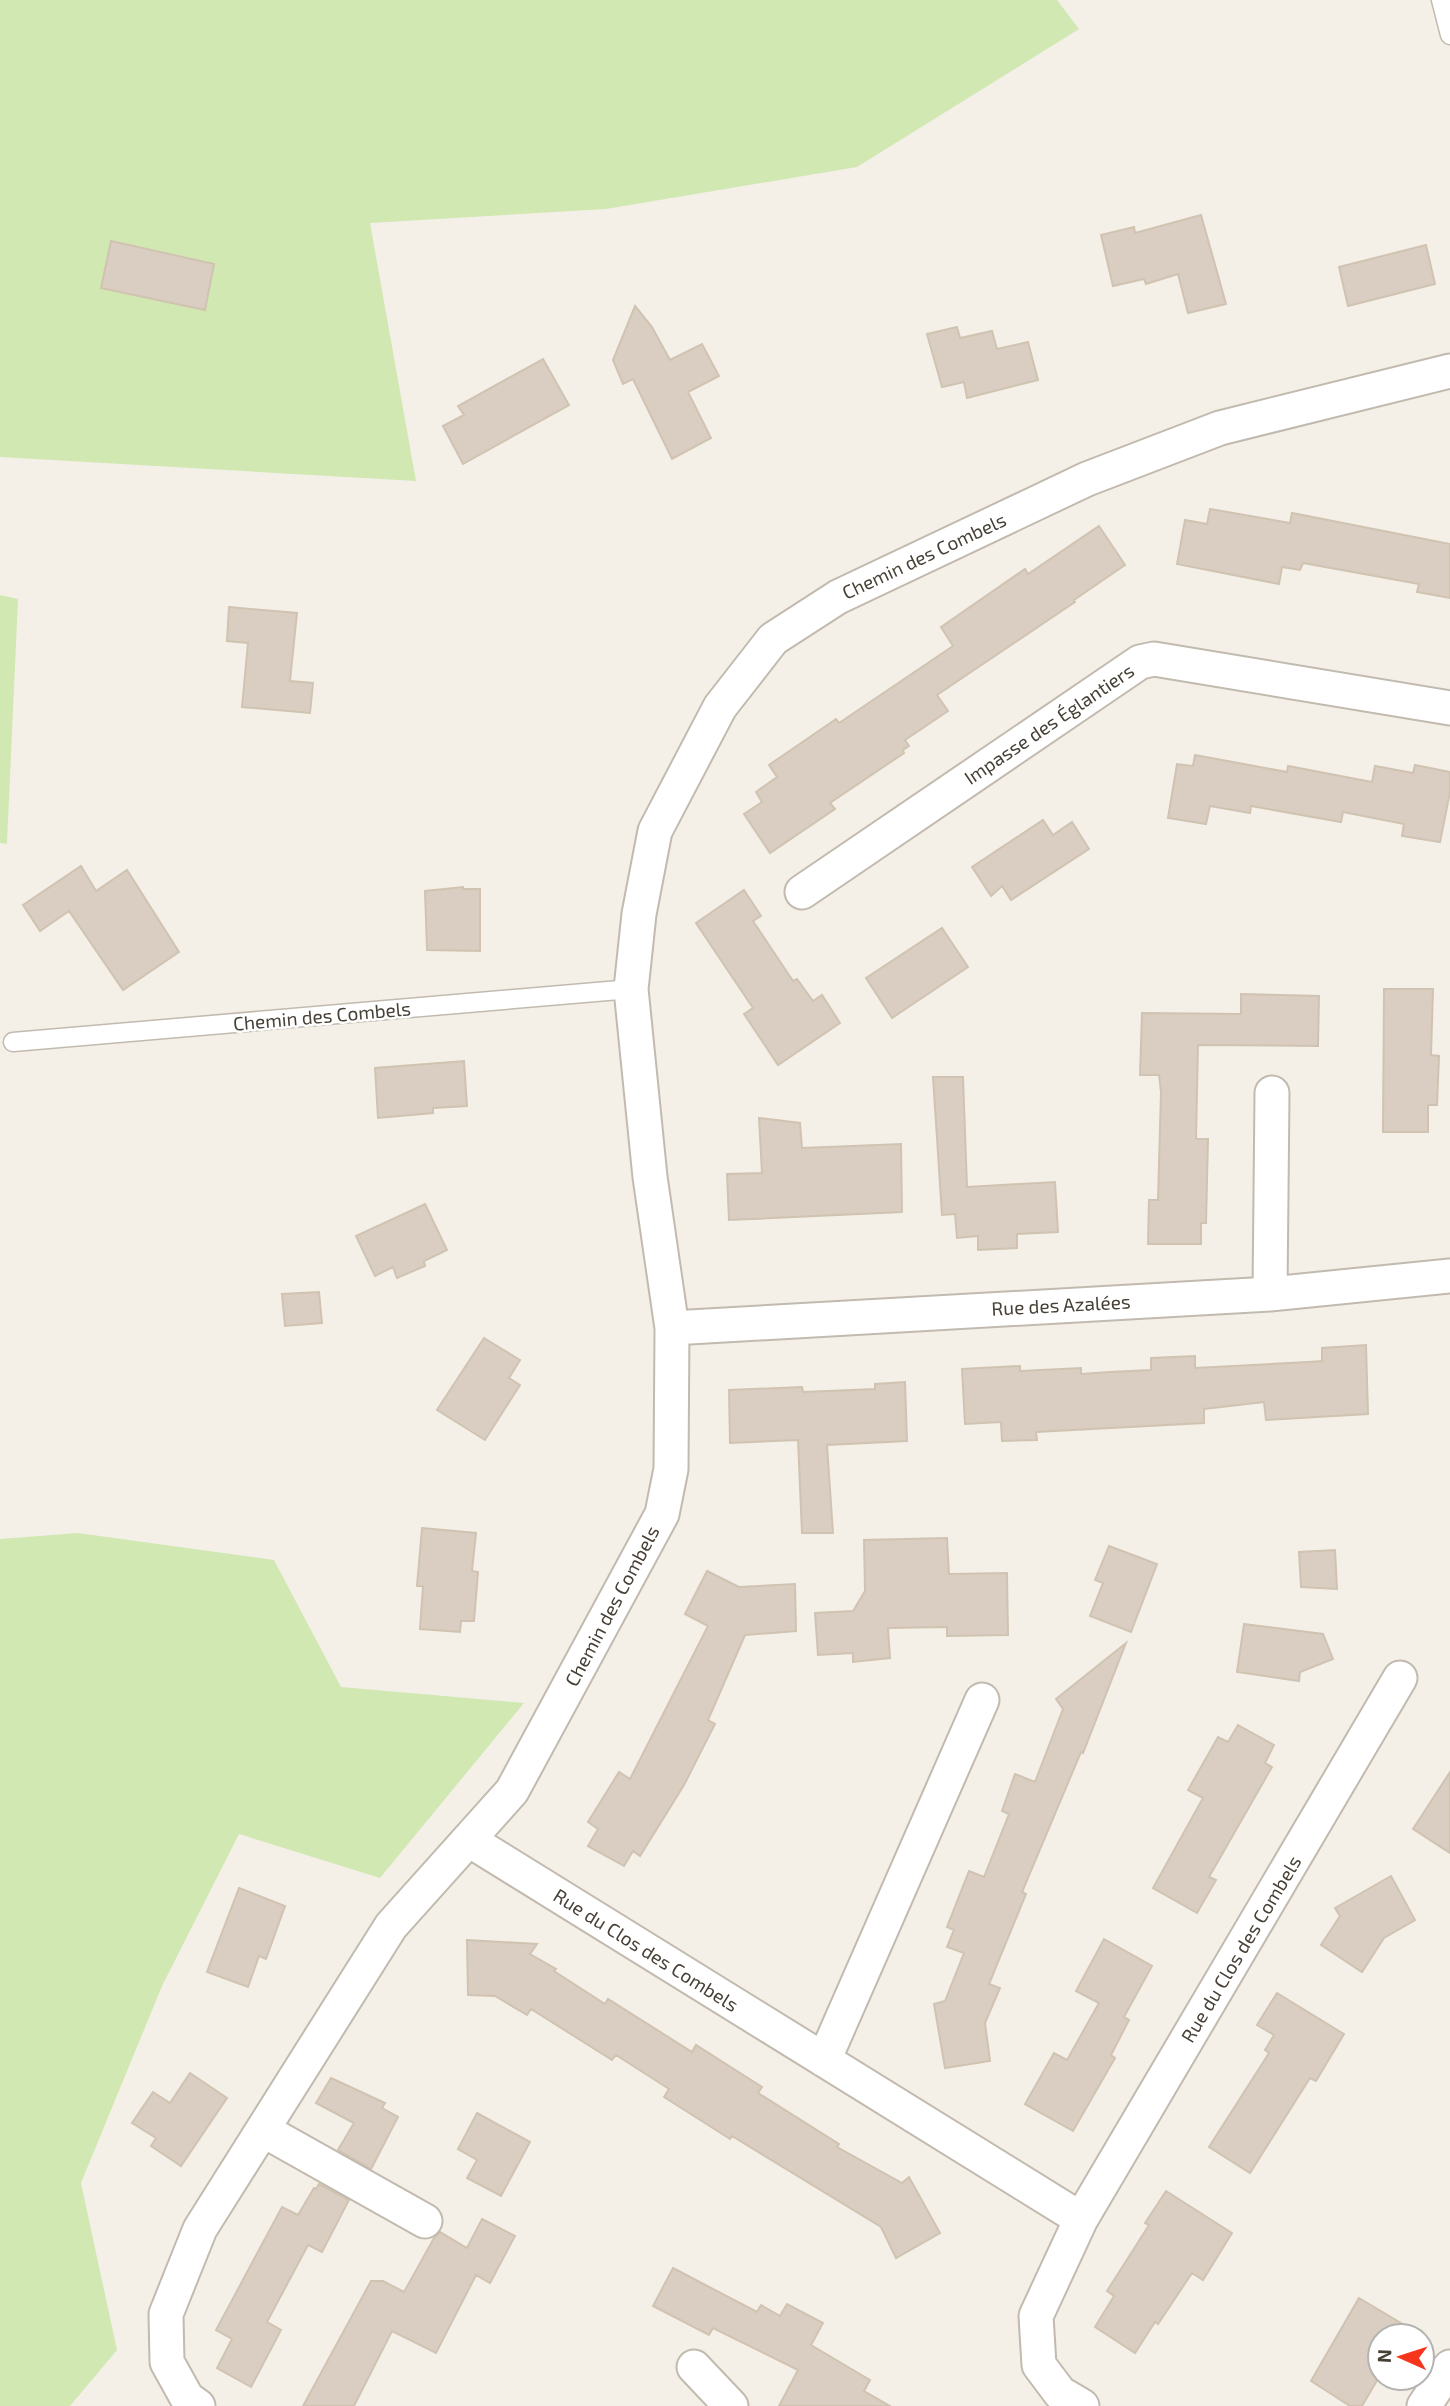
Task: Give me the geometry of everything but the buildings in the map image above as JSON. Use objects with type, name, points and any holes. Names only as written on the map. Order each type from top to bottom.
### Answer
[{"type":"street","name":"Chemin des Combels","points":[[198,2406],[187,2398],[167,2362],[166,2314],[200,2229],[391,1926],[512,1791],[662,1514],[671,1469],[672,1328],[650,1177],[631,989],[639,915],[655,831],[720,707],[773,639],[838,597],[1087,479],[1220,428],[1450,371]]},
{"type":"street","name":"Impasse des Églantiers","points":[[802,892],[1140,662],[1154,659],[1450,708]]},
{"type":"street","points":[[1270,1294],[1272,1093]]},
{"type":"street","name":"Rue des Azalées","points":[[672,1328],[1270,1294],[1450,1276]]},
{"type":"street","name":"Rue du Clos des Combels","points":[[1082,2406],[1060,2393],[1039,2365],[1036,2316],[1081,2219],[1400,1678]]},
{"type":"street","points":[[824,2060],[982,1700]]},
{"type":"street","name":"Rue du Clos des Combels","points":[[469,1840],[1081,2219]]},
{"type":"street","points":[[263,2130],[425,2221]]},
{"type":"street","points":[[694,2367],[731,2406]]},
{"type":"street","points":[[1424,2406],[1450,2367]]},
{"type":"lane","points":[[1441,0],[1450,35]]},
{"type":"lane","name":"Chemin des Combels","points":[[13,1042],[631,989]]},
{"type":"green space","points":[[0,0],[1057,0],[1079,29],[857,167],[606,209],[370,223],[416,481],[0,457]]},
{"type":"green space","points":[[0,595],[18,599],[7,844],[0,843]]},
{"type":"green space","points":[[78,1533],[274,1560],[341,1687],[524,1703],[380,1878],[239,1834],[162,1986],[81,2183],[117,2350],[70,2406],[0,2406],[0,1539]]}]
